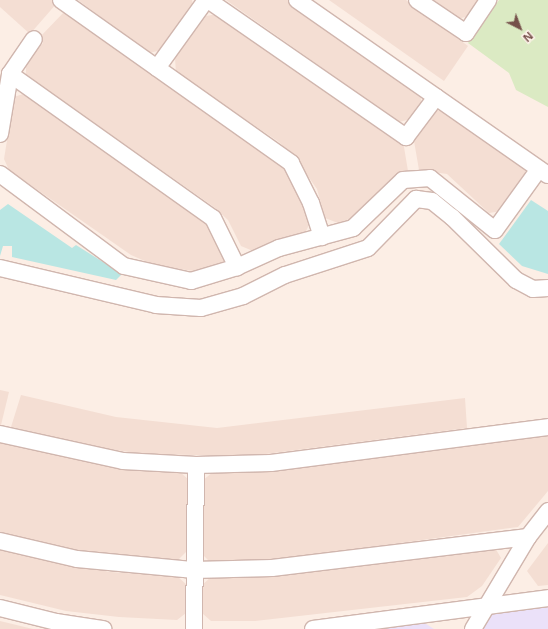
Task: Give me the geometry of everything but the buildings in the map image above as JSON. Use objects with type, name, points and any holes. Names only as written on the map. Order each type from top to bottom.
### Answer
[{"type":"street","points":[[61,0],[291,163],[311,203],[322,237]]},
{"type":"street","points":[[157,68],[206,0],[406,137],[436,97]]},
{"type":"street","points":[[0,174],[124,266],[191,281],[237,267],[279,248],[353,228],[392,188],[415,178],[430,178],[444,186],[495,230],[543,172],[297,0]]},
{"type":"street","points":[[417,0],[466,33],[488,0]]},
{"type":"street","points":[[0,134],[10,74],[34,39]]},
{"type":"street","points":[[10,74],[213,218],[237,267]]},
{"type":"street","points":[[0,268],[156,305],[201,308],[243,296],[285,275],[368,248],[416,199],[432,201],[452,217],[516,280],[533,289],[548,288]]},
{"type":"street","points":[[0,434],[123,461],[196,465],[271,464],[548,428]]},
{"type":"street","points":[[194,629],[196,465]]},
{"type":"street","points":[[473,629],[528,537],[548,511]]},
{"type":"street","points":[[0,541],[77,560],[194,570],[272,568],[528,537]]},
{"type":"street","points":[[313,629],[548,598]]},
{"type":"street","points":[[0,608],[56,622],[103,629]]},
{"type":"shaded area","points":[[0,0],[54,0],[57,3],[30,34],[0,7]]},
{"type":"shaded area","points":[[78,0],[192,0],[193,6],[162,50],[149,53]]},
{"type":"shaded area","points":[[226,0],[288,0],[419,90],[422,104],[411,119],[399,122]]},
{"type":"shaded area","points":[[329,0],[406,0],[468,46],[444,81]]},
{"type":"shaded area","points":[[430,0],[481,0],[470,16],[457,19]]},
{"type":"shaded area","points":[[65,11],[280,164],[293,177],[311,221],[305,233],[253,251],[241,246],[228,220],[214,207],[26,75],[26,62],[43,43],[39,38]]},
{"type":"shaded area","points":[[218,14],[403,141],[408,171],[391,180],[355,217],[338,223],[325,218],[317,189],[295,158],[279,142],[176,73],[175,58],[206,16]]},
{"type":"shaded area","points":[[26,93],[209,221],[226,252],[223,264],[193,271],[154,265],[131,255],[9,170],[4,159],[14,97]]},
{"type":"shaded area","points":[[446,110],[524,165],[526,177],[502,211],[489,213],[447,174],[419,170],[414,141],[434,111]]},
{"type":"shaded area","points":[[0,390],[9,392],[1,425],[0,425]]},
{"type":"shaded area","points":[[21,395],[116,417],[217,428],[465,398],[467,428],[250,456],[142,454],[90,446],[11,427]]},
{"type":"shaded area","points":[[548,434],[548,491],[518,527],[276,560],[211,563],[200,552],[202,481],[213,472]]},
{"type":"shaded area","points":[[0,439],[180,472],[189,480],[186,552],[176,562],[95,554],[0,534]]},
{"type":"shaded area","points":[[548,543],[548,585],[538,586],[527,571]]},
{"type":"shaded area","points":[[494,546],[501,558],[482,586],[467,597],[255,621],[211,621],[202,613],[201,586],[211,577],[301,573]]},
{"type":"shaded area","points":[[0,549],[110,572],[177,576],[187,585],[186,613],[177,620],[119,617],[66,611],[0,595]]},
{"type":"shaded area","points":[[548,606],[548,629],[482,629],[490,614]]},
{"type":"shaded area","points":[[0,621],[33,629],[0,629]]},
{"type":"shaded area","points":[[423,622],[434,629],[377,629]]},
{"type":"green space","points":[[499,0],[548,0],[548,107],[516,90],[509,73],[468,43]]},
{"type":"water","points":[[531,200],[548,211],[548,274],[522,266],[499,244]]},
{"type":"water","points":[[8,204],[72,248],[76,245],[122,274],[116,280],[12,257],[12,246],[3,246],[0,256],[0,210]]}]
